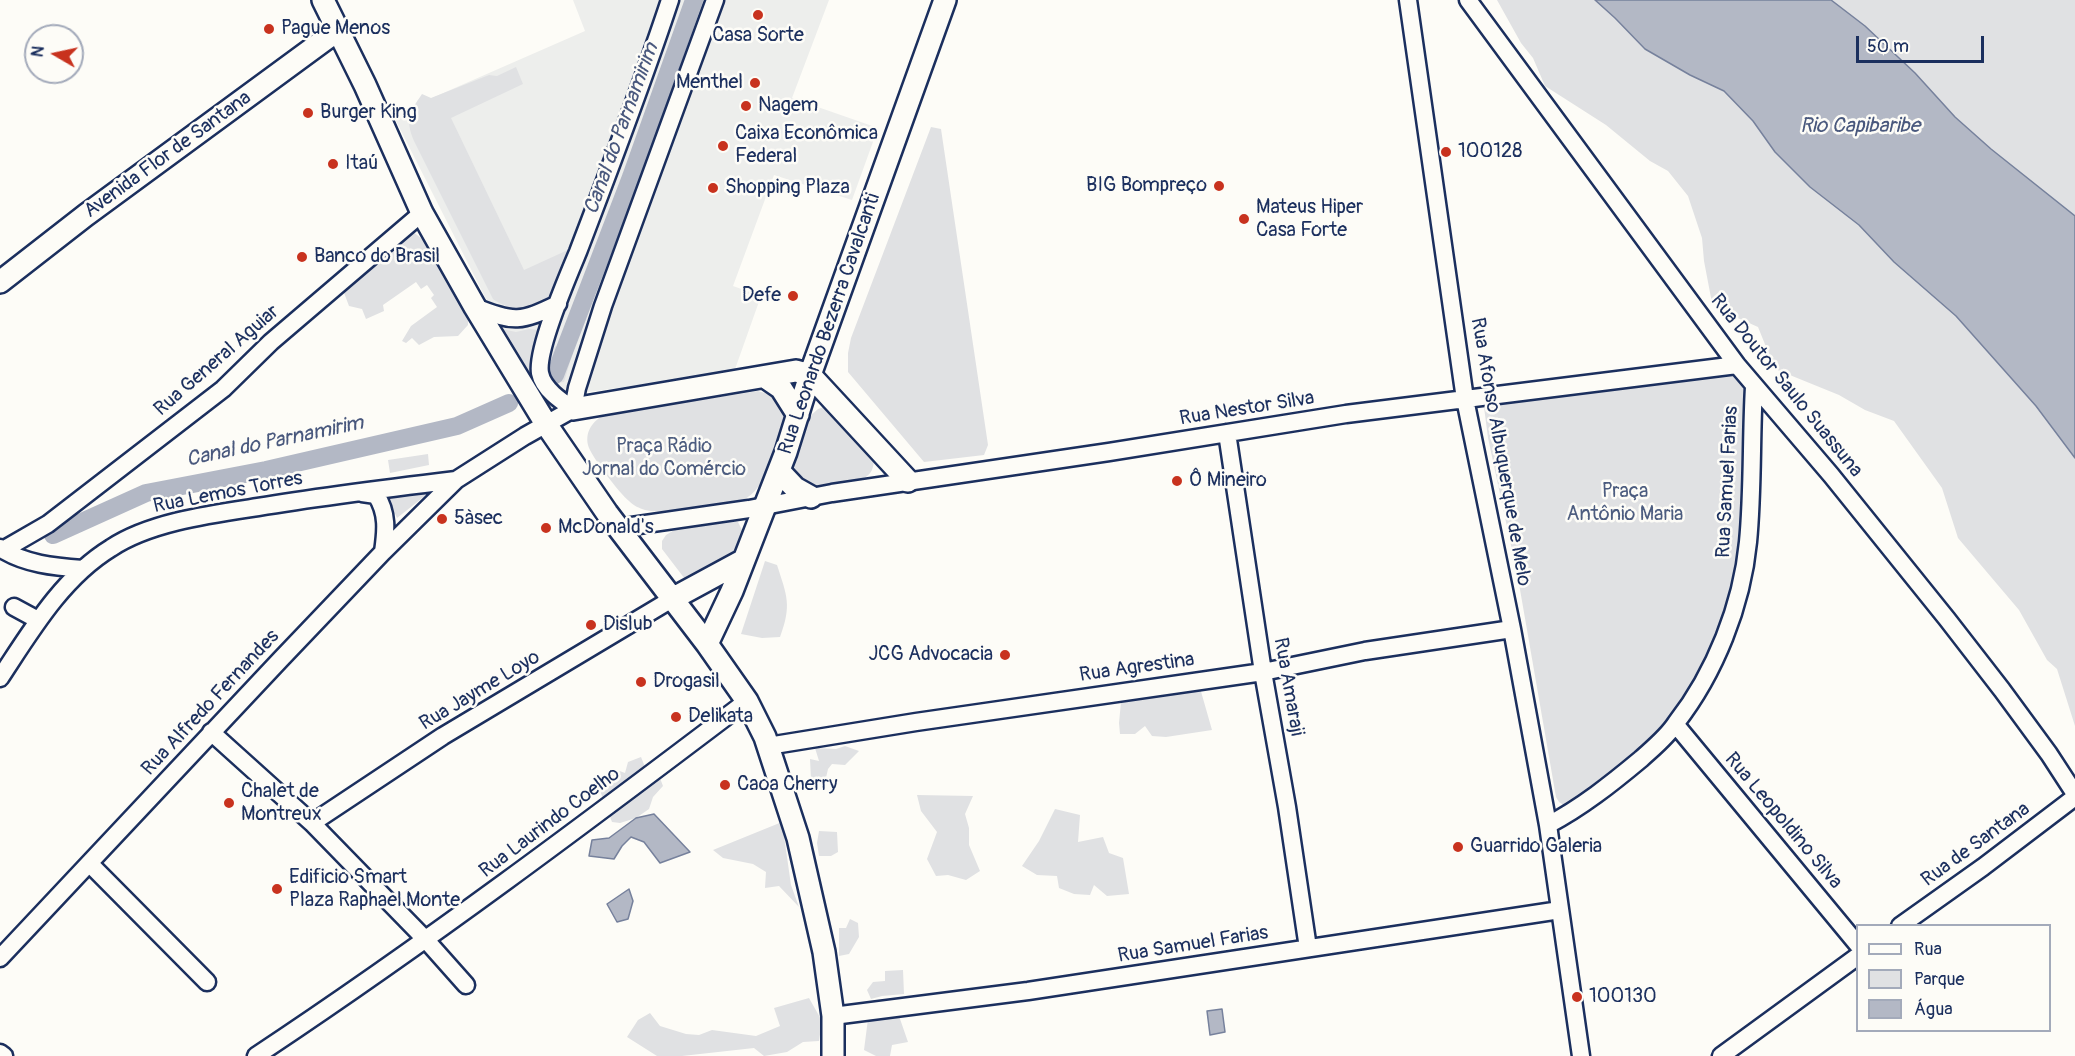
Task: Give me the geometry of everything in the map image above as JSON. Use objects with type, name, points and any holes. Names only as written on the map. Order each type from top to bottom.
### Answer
[{"type":"main road","points":[[323,0],[422,213],[475,307],[546,424],[618,528],[707,644],[747,701],[768,746],[798,838],[824,952],[833,1016],[833,1056]]},
{"type":"main road","name":"Rua Leonardo Bezerra Cavalcanti","points":[[707,644],[744,560],[779,471],[810,375],[945,0]]},
{"type":"main road","name":"Avenida Flor de Santana","points":[[0,282],[86,215],[338,30]]},
{"type":"main road","points":[[573,409],[796,371],[810,375],[908,481]]},
{"type":"main road","points":[[765,377],[781,388],[798,415]]},
{"type":"main road","points":[[779,471],[795,488],[811,497]]},
{"type":"main road","points":[[672,598],[744,560]]},
{"type":"street","points":[[573,409],[558,399],[546,384],[540,374],[541,360],[558,304],[670,0]]},
{"type":"street","points":[[573,409],[577,388],[634,221],[715,0]]},
{"type":"street","name":"Rua Afonso Albuquerque de Melo","points":[[1408,0],[1465,399],[1512,629],[1548,825],[1581,1056]]},
{"type":"street","name":"Rua Doutor Saulo Suassuna","points":[[1468,0],[1737,365],[1947,619],[2049,754],[2075,796]]},
{"type":"street","name":"Rua General Aguiar","points":[[1,549],[48,524],[223,389],[271,342],[422,213]]},
{"type":"street","points":[[475,307],[499,317],[515,319],[533,316],[558,304]]},
{"type":"street","name":"Rua Nestor Silva","points":[[618,528],[1346,414],[1737,365]]},
{"type":"street","points":[[546,384],[565,389],[577,388]]},
{"type":"street","name":"Rua Samuel Farias","points":[[1548,825],[1604,790],[1676,725],[1715,657],[1742,581],[1748,544],[1754,387]]},
{"type":"street","points":[[456,480],[525,436],[573,409]]},
{"type":"street","name":"Rua Amaraji","points":[[1227,433],[1308,948]]},
{"type":"street","name":"Rua Lemos Torres","points":[[0,678],[38,620],[83,569],[111,547],[152,528],[221,513],[353,492],[456,480]]},
{"type":"street","name":"Rua Alfredo Fernandes","points":[[0,958],[211,732],[383,552],[456,480]]},
{"type":"street","points":[[353,492],[376,495],[384,506],[386,534],[383,552]]},
{"type":"street","points":[[1,549],[32,562],[83,569]]},
{"type":"street","name":"Rua Jayme Loyo","points":[[312,823],[443,736],[672,598]]},
{"type":"street","points":[[14,608],[38,620]]},
{"type":"street","name":"Rua Agrestina","points":[[768,746],[976,713],[1263,672],[1365,651],[1512,629]]},
{"type":"street","name":"Rua Laurindo Coelho","points":[[256,1056],[426,940],[569,836],[747,701]]},
{"type":"street","name":"Rua Leopoldino Silva","points":[[1676,725],[1856,944]]},
{"type":"street","points":[[211,732],[312,823],[426,940],[466,985]]},
{"type":"street","name":"Rua de Santana","points":[[1903,924],[1983,867],[2075,796]]},
{"type":"street","points":[[90,864],[207,982]]},
{"type":"street","name":"Rua Samuel Farias","points":[[833,1016],[1017,993],[1560,910]]},
{"type":"street","points":[[1721,1056],[1856,957]]},
{"type":"street","points":[[0,1053],[4,1056]]},
{"type":"shaded area","points":[[573,0],[829,0],[792,98],[878,128],[852,200],[774,175],[733,286],[761,296],[734,372],[552,397],[542,395],[527,380],[393,115],[585,31]]},
{"type":"green space","points":[[1497,0],[1595,0],[1690,75],[1724,91],[1753,121],[1775,152],[1810,187],[1859,225],[1894,262],[1956,316],[2036,406],[2075,458],[2075,726],[2057,669],[2047,660],[2019,610],[1958,538],[1942,488],[1894,421],[1865,410],[1839,395],[1775,369],[1758,327],[1722,311],[1712,303],[1702,238],[1688,196],[1668,171],[1650,161],[1606,125],[1545,86],[1533,58],[1521,43]]},
{"type":"green space","points":[[1831,0],[2075,0],[2075,216],[1991,149],[1955,117],[1915,73],[1865,26]]},
{"type":"green space","points":[[516,67],[523,84],[451,118],[524,270],[570,249],[548,297],[535,306],[521,309],[507,306],[493,299],[414,141],[409,121],[411,111],[422,94],[431,98],[489,75],[497,76]]},
{"type":"green space","points":[[931,127],[941,129],[988,445],[984,455],[924,462],[848,372],[848,353],[851,338]]},
{"type":"green space","points":[[412,231],[426,242],[442,270],[458,290],[468,312],[468,325],[458,336],[434,337],[419,345],[412,338],[406,343],[402,341],[411,326],[437,307],[431,298],[434,295],[427,285],[421,289],[416,282],[383,305],[384,311],[366,319],[362,309],[349,306],[343,290]]},
{"type":"green space","points":[[502,329],[516,332],[529,329],[539,330],[540,334],[527,376]]},
{"type":"green space","points":[[555,346],[573,352],[564,382],[557,383],[547,377]]},
{"type":"green space","name":"Praça Antônio Maria","points":[[1729,371],[1746,387],[1747,490],[1739,575],[1701,677],[1666,731],[1581,801],[1565,806],[1556,797],[1518,578],[1488,438],[1485,404]]},
{"type":"green space","name":"Praça Rádio Jornal do Comércio","points":[[758,391],[775,396],[785,414],[785,422],[765,477],[759,486],[743,500],[679,510],[643,509],[633,504],[619,491],[599,465],[588,445],[587,440],[591,427],[604,415]]},
{"type":"green space","points":[[827,406],[874,458],[874,465],[870,473],[862,479],[813,487],[795,478],[792,465],[809,417],[818,409]]},
{"type":"green space","points":[[428,454],[429,465],[390,473],[388,460]]},
{"type":"green space","points":[[435,488],[397,518],[387,496]]},
{"type":"green space","name":"Praça Rádio Jornal do Comércio","points":[[738,522],[743,532],[740,556],[688,583],[662,549],[662,541],[666,535],[676,529]]},
{"type":"green space","points":[[765,561],[777,565],[786,593],[786,617],[780,637],[762,638],[741,634]]},
{"type":"green space","points":[[1200,688],[1212,730],[1166,737],[1152,736],[1145,726],[1135,734],[1120,734],[1121,702]]},
{"type":"green space","points":[[845,746],[859,751],[845,765],[832,764],[828,769],[825,782],[816,785],[811,780],[810,759],[819,761],[815,748],[836,749]]},
{"type":"green space","points":[[641,757],[645,767],[655,765],[663,786],[653,797],[649,809],[636,818],[620,823],[612,822],[597,783],[617,770],[625,773],[628,762]]},
{"type":"green space","points":[[917,795],[973,796],[965,814],[969,828],[969,845],[980,871],[966,880],[948,875],[936,876],[927,859],[937,832],[921,811]]},
{"type":"green space","points":[[1055,809],[1080,815],[1078,842],[1103,837],[1109,853],[1123,858],[1129,894],[1107,896],[1094,885],[1090,895],[1074,894],[1059,888],[1057,876],[1037,875],[1022,866],[1039,841]]},
{"type":"green space","points":[[782,822],[791,885],[799,907],[779,886],[765,888],[766,872],[753,864],[723,858],[713,850]]},
{"type":"green space","points":[[819,831],[837,832],[838,852],[831,856],[819,856],[817,843]]},
{"type":"green space","points":[[850,919],[858,923],[859,937],[849,954],[839,956],[839,928],[846,928]]},
{"type":"green space","points":[[903,970],[904,994],[871,999],[867,990],[873,982],[885,981],[885,971]]},
{"type":"green space","points":[[809,998],[822,1021],[819,1041],[803,1042],[787,1052],[764,1056],[754,1048],[682,1056],[657,1056],[627,1037],[638,1020],[650,1013],[660,1026],[686,1034],[699,1035],[712,1030],[756,1036],[780,1026],[774,1008]]},
{"type":"green space","points":[[899,1016],[908,1042],[892,1045],[890,1056],[876,1056],[864,1050],[868,1019]]},
{"type":"water","name":"Rio Capibaribe","points":[[1595,0],[1831,0],[1865,26],[1915,73],[1955,117],[1991,149],[2075,216],[2075,458],[2036,406],[1956,316],[1894,262],[1859,225],[1810,187],[1775,152],[1753,121],[1724,91],[1690,75],[1645,49]]},
{"type":"water","points":[[654,814],[690,852],[660,863],[644,842],[631,837],[614,859],[589,856],[592,840],[609,838],[636,818]]},
{"type":"water","points":[[629,889],[633,901],[628,919],[617,922],[607,904]]},
{"type":"water","points":[[1222,1009],[1225,1032],[1210,1035],[1207,1011]]},
{"type":"waterway","name":"Canal do Parnamirim","points":[[555,375],[631,177],[694,0]]},
{"type":"waterway","name":"Canal do Parnamirim","points":[[53,535],[146,493],[266,470],[457,426],[509,403]]},
{"type":"place","name":"Casa Sorte","points":[[758,15]]},
{"type":"place","name":"Pague Menos","points":[[269,29]]},
{"type":"place","name":"Menthel","points":[[755,83]]},
{"type":"place","name":"Nagem","points":[[746,106]]},
{"type":"place","name":"Burger King","points":[[308,113]]},
{"type":"place","name":"Caixa Econômica Federal","points":[[723,146]]},
{"type":"place","name":"100128","points":[[1446,152]]},
{"type":"place","name":"Itaú","points":[[333,164]]},
{"type":"place","name":"BIG Bompreço","points":[[1219,186]]},
{"type":"place","name":"Shopping Plaza","points":[[713,188]]},
{"type":"place","name":"Mateus Hiper Casa Forte","points":[[1244,219]]},
{"type":"place","name":"Banco do Brasil","points":[[302,257]]},
{"type":"place","name":"Defe","points":[[793,296]]},
{"type":"place","name":"Ô Mineiro","points":[[1177,481]]},
{"type":"place","name":"5àsec","points":[[442,519]]},
{"type":"place","name":"McDonald's","points":[[546,528]]},
{"type":"place","name":"Dislub","points":[[591,625]]},
{"type":"place","name":"JCG Advocacia","points":[[1005,655]]},
{"type":"place","name":"Drogasil","points":[[641,682]]},
{"type":"place","name":"Delikata","points":[[676,717]]},
{"type":"place","name":"Caoa Cherry","points":[[725,785]]},
{"type":"place","name":"Chalet de Montreux","points":[[229,803]]},
{"type":"place","name":"Guarrido Galeria","points":[[1458,847]]},
{"type":"place","name":"Edificio Smart Plaza Raphael Monte","points":[[277,889]]},
{"type":"place","name":"100130","points":[[1577,997]]}]
